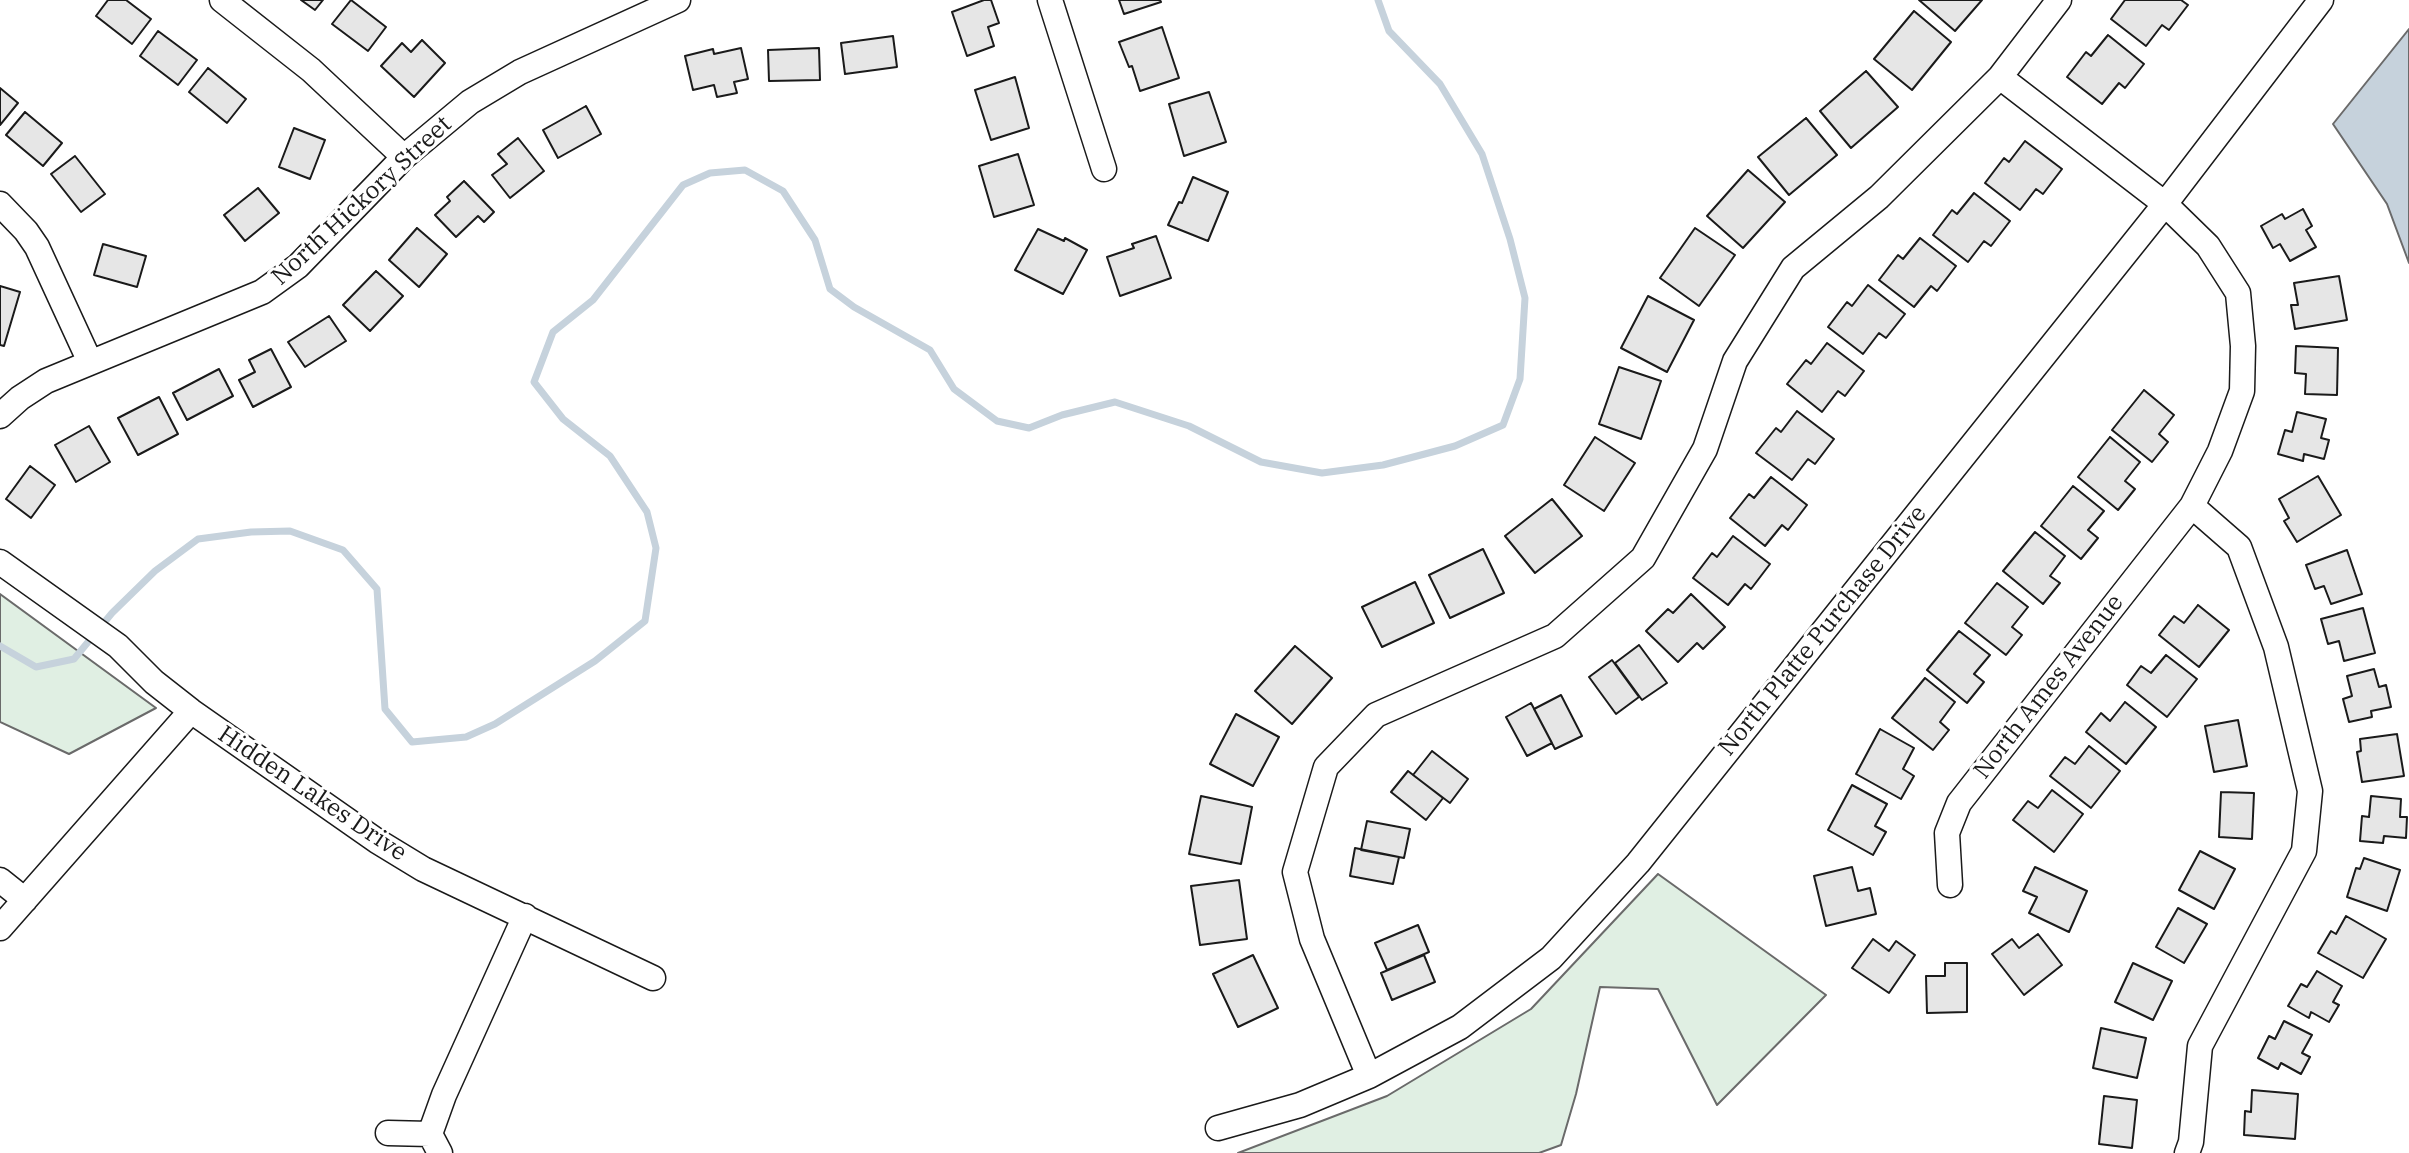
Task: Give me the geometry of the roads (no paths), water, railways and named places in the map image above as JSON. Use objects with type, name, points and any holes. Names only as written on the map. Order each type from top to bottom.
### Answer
[{"type":"street","points":[[222,0],[311,70],[404,157]]},
{"type":"street","name":"North Hickory Street","points":[[0,416],[46,381],[240,302],[279,282],[404,157],[470,102],[582,42],[678,0]]},
{"type":"street","points":[[1050,0],[1104,169]]},
{"type":"street","points":[[1369,1076],[1312,939],[1295,872],[1326,767],[1376,715],[1555,636],[1643,558],[1705,449],[1735,361],[1793,268],[1879,197],[2000,77],[2059,0]]},
{"type":"street","name":"North Platte Purchase Drive","points":[[1218,1128],[1300,1105],[1369,1076],[1460,1027],[1551,958],[1638,863],[2165,204],[2321,0]]},
{"type":"street","name":"North Ames Avenue","points":[[1950,885],[1947,833],[1959,803],[2192,506],[2220,451],[2242,391],[2243,346],[2238,293],[2208,246],[2165,204],[2000,77]]},
{"type":"street","points":[[0,204],[37,247],[90,362]]},
{"type":"street","points":[[2187,1153],[2191,1142],[2200,1046],[2304,851],[2310,791],[2276,647],[2239,547],[2192,506]]},
{"type":"street","name":"Hidden Lakes Drive","points":[[0,562],[118,646],[154,682],[191,711],[377,841],[423,869],[653,978]]},
{"type":"street","points":[[0,928],[191,711]]},
{"type":"street","points":[[0,880],[25,900]]},
{"type":"street","points":[[388,1133],[435,1143],[444,1095],[525,916]]},
{"type":"waterway","points":[[0,646],[36,667],[74,659],[112,613],[155,571],[198,539],[290,531],[343,550],[377,589],[385,709],[412,742],[466,737],[495,724],[595,661],[645,621],[656,548],[647,512],[610,456],[563,419],[534,382],[553,332],[593,300],[683,185],[710,173],[745,170],[783,191],[815,240],[830,289],[854,307],[930,350],[954,389],[997,421],[1029,428],[1062,415],[1115,402],[1189,426],[1261,462],[1322,473],[1383,465],[1455,446],[1503,425],[1520,379],[1525,298],[1510,239],[1482,154],[1440,84],[1389,31],[1378,0]]}]
